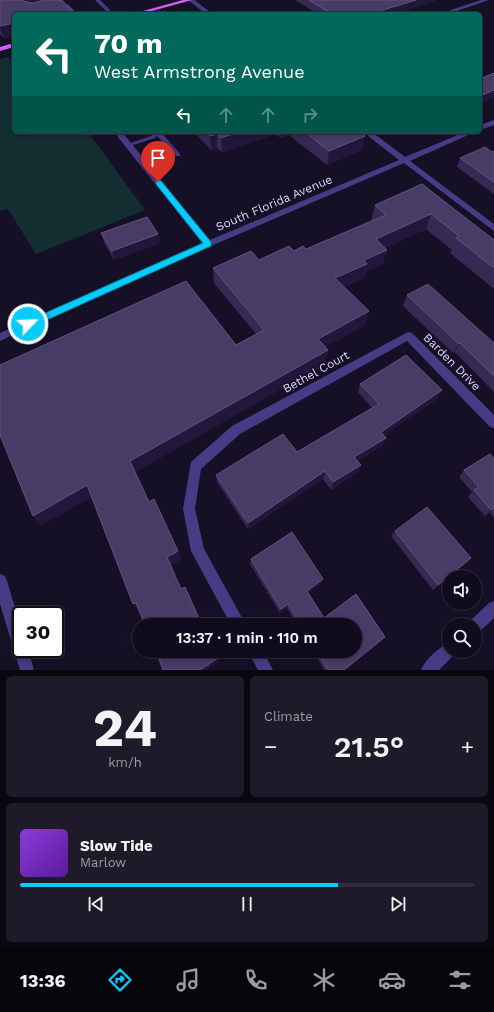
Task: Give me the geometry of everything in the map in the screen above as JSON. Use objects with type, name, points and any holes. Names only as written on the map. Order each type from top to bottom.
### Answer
[{"type":"main road","points":[[143,12],[190,0]]},
{"type":"main road","points":[[0,49],[12,46]]},
{"type":"street","points":[[190,0],[207,12]]},
{"type":"street","points":[[448,12],[486,0]]},
{"type":"street","points":[[482,127],[494,122]]},
{"type":"street","points":[[120,134],[208,244]]},
{"type":"street","points":[[369,134],[494,228]]},
{"type":"street","name":"South Florida Avenue","points":[[0,337],[208,244],[466,134]]},
{"type":"street","name":"Barden Drive","points":[[408,336],[494,423]]},
{"type":"street","name":"Bethel Court","points":[[235,618],[198,551],[189,509],[195,466],[236,430],[408,336]]},
{"type":"street","points":[[0,581],[27,670]]},
{"type":"street","points":[[482,619],[494,608]]},
{"type":"street","points":[[428,670],[442,657]]},
{"type":"street","points":[[259,658],[266,670]]},
{"type":"lane","points":[[97,0],[110,12]]},
{"type":"lane","points":[[45,10],[67,5],[74,12]]},
{"type":"lane","points":[[128,145],[156,134]]},
{"type":"lane","points":[[159,134],[178,155]]},
{"type":"green space","points":[[9,57],[12,63],[12,134],[89,134],[145,210],[36,254],[8,209],[0,211],[0,59]]},
{"type":"building","points":[[24,0],[23,1],[33,3],[44,0],[62,0],[72,12],[12,12],[12,23],[0,26],[0,1]]},
{"type":"building","points":[[309,0],[416,0],[377,12],[329,12]]},
{"type":"building","points":[[494,73],[494,90],[482,95],[482,78]]},
{"type":"building","points":[[217,134],[233,134],[221,138]]},
{"type":"building","points":[[308,134],[362,134],[365,136],[329,151]]},
{"type":"building","points":[[485,147],[492,152],[494,151],[494,182],[460,158]]},
{"type":"building","points":[[422,184],[494,240],[494,268],[456,238],[459,236],[431,214],[376,239],[387,250],[364,260],[367,264],[335,278],[369,311],[318,339],[328,350],[130,461],[149,502],[154,499],[178,551],[167,557],[181,589],[185,587],[199,618],[142,618],[136,603],[133,604],[87,485],[33,516],[0,435],[0,365],[186,281],[236,345],[264,330],[213,268],[251,251],[259,260],[289,246],[294,251],[303,246],[306,249],[386,215],[375,205]]},
{"type":"building","points":[[147,217],[158,234],[112,251],[101,233]]},
{"type":"building","points":[[428,284],[494,343],[494,376],[407,295]]},
{"type":"building","points":[[406,355],[442,390],[381,432],[386,438],[354,457],[361,465],[333,482],[325,471],[248,523],[216,475],[283,434],[297,452],[379,404],[360,384]]},
{"type":"building","points":[[490,454],[494,459],[494,508],[491,510],[474,490],[479,487],[464,470]]},
{"type":"building","points":[[427,507],[471,558],[456,570],[442,570],[442,582],[438,585],[395,531]]},
{"type":"building","points":[[292,532],[323,579],[307,591],[324,618],[297,618],[288,604],[281,609],[251,559]]},
{"type":"building","points":[[356,594],[385,637],[362,656],[362,618],[324,618]]},
{"type":"building","points":[[159,658],[218,658],[200,670],[163,670]]},
{"type":"building","points":[[320,658],[359,658],[344,670],[328,670]]},
{"type":"route","points":[[28,324],[208,244],[158,182]]}]
